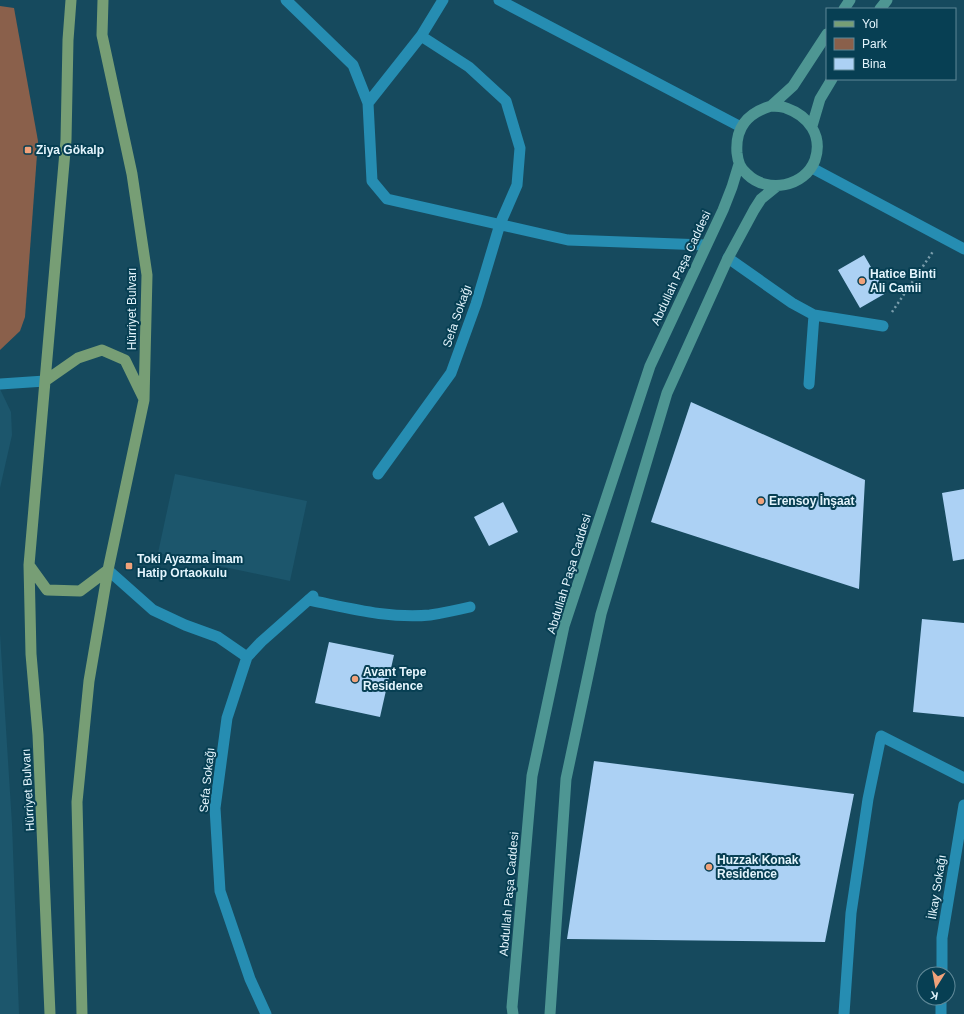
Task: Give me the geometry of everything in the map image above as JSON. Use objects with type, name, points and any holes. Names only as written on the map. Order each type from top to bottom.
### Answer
[{"type":"main road","name":"Hürriyet Bulvarı","points":[[50,1014],[38,735],[31,654],[29,565],[66,140],[68,40],[71,0]]},
{"type":"main road","name":"Hürriyet Bulvarı","points":[[82,1014],[77,802],[89,681],[108,570],[144,400],[147,275],[132,174],[102,35],[103,0]]},
{"type":"main road","points":[[881,8],[887,0]]},
{"type":"main road","points":[[771,106],[793,86],[826,36]]},
{"type":"main road","points":[[812,126],[820,99],[831,80]]},
{"type":"main road","points":[[771,106],[784,107],[793,111],[812,126],[816,136],[817,146],[816,156],[812,168],[793,183],[777,186],[761,182],[753,178],[738,164],[737,138],[741,128],[745,121],[753,114],[771,106]]},
{"type":"main road","name":"Abdullah Paşa Caddesi","points":[[513,1014],[512,1007],[532,776],[564,626],[650,366],[705,245],[723,210],[732,187],[738,164]]},
{"type":"main road","points":[[550,1014],[566,779],[601,614],[667,393],[728,258],[761,198],[777,186]]},
{"type":"main road","points":[[45,381],[78,358],[102,350],[125,360],[144,400]]},
{"type":"main road","points":[[29,565],[47,590],[80,591],[108,570]]},
{"type":"street","points":[[286,0],[354,65],[368,103],[372,181],[387,199],[568,240],[705,245]]},
{"type":"street","points":[[368,103],[421,36],[443,0]]},
{"type":"street","points":[[498,0],[741,128]]},
{"type":"street","name":"Sefa Sokağı","points":[[378,474],[451,373],[476,304],[500,224],[517,185],[520,148],[506,101],[469,67],[421,36]]},
{"type":"street","points":[[812,168],[964,249]]},
{"type":"street","points":[[728,258],[792,303],[814,315],[883,326]]},
{"type":"street","points":[[809,384],[814,315]]},
{"type":"street","points":[[0,384],[45,381]]},
{"type":"street","points":[[108,570],[153,610],[218,637],[247,657]]},
{"type":"street","name":"Sefa Sokağı","points":[[266,1014],[250,979],[220,891],[215,815],[226,718],[247,657],[261,642],[311,598],[353,609],[394,615],[430,615],[470,608]]},
{"type":"street","points":[[844,1014],[851,913],[868,799],[881,736],[964,778]]},
{"type":"street","name":"İlkay Sokağı","points":[[942,966],[942,938],[964,805]]},
{"type":"path","points":[[883,326],[942,238]]},
{"type":"shaded area","points":[[0,389],[11,412],[12,435],[0,488]]},
{"type":"shaded area","points":[[175,474],[307,501],[290,581],[158,553]]},
{"type":"shaded area","points":[[0,634],[12,824],[19,1014],[0,1014]]},
{"type":"green space","points":[[0,6],[14,8],[38,141],[25,317],[20,331],[0,350]]},
{"type":"building","name":"Hatice Binti Ali Camii","points":[[864,255],[886,293],[860,308],[838,270]]},
{"type":"building","name":"Erensoy İnşaat","points":[[691,402],[865,480],[859,589],[651,522]]},
{"type":"building","points":[[964,489],[964,559],[953,561],[942,493]]},
{"type":"building","points":[[503,502],[518,532],[489,546],[474,517]]},
{"type":"building","points":[[922,619],[964,623],[964,717],[913,712]]},
{"type":"building","name":"Avant Tepe Residence","points":[[329,642],[394,655],[380,717],[315,703]]},
{"type":"building","name":"Huzzak Konak Residence","points":[[594,761],[854,794],[825,942],[567,939]]},
{"type":"place","name":"Ziya Gökalp","points":[[28,150]]},
{"type":"place","name":"Hatice Binti Ali Camii","points":[[862,281]]},
{"type":"place","name":"Erensoy İnşaat","points":[[761,501]]},
{"type":"place","name":"Toki Ayazma İmam Hatip Ortaokulu","points":[[129,566]]},
{"type":"place","name":"Avant Tepe Residence","points":[[355,679]]},
{"type":"place","name":"Huzzak Konak Residence","points":[[709,867]]}]
